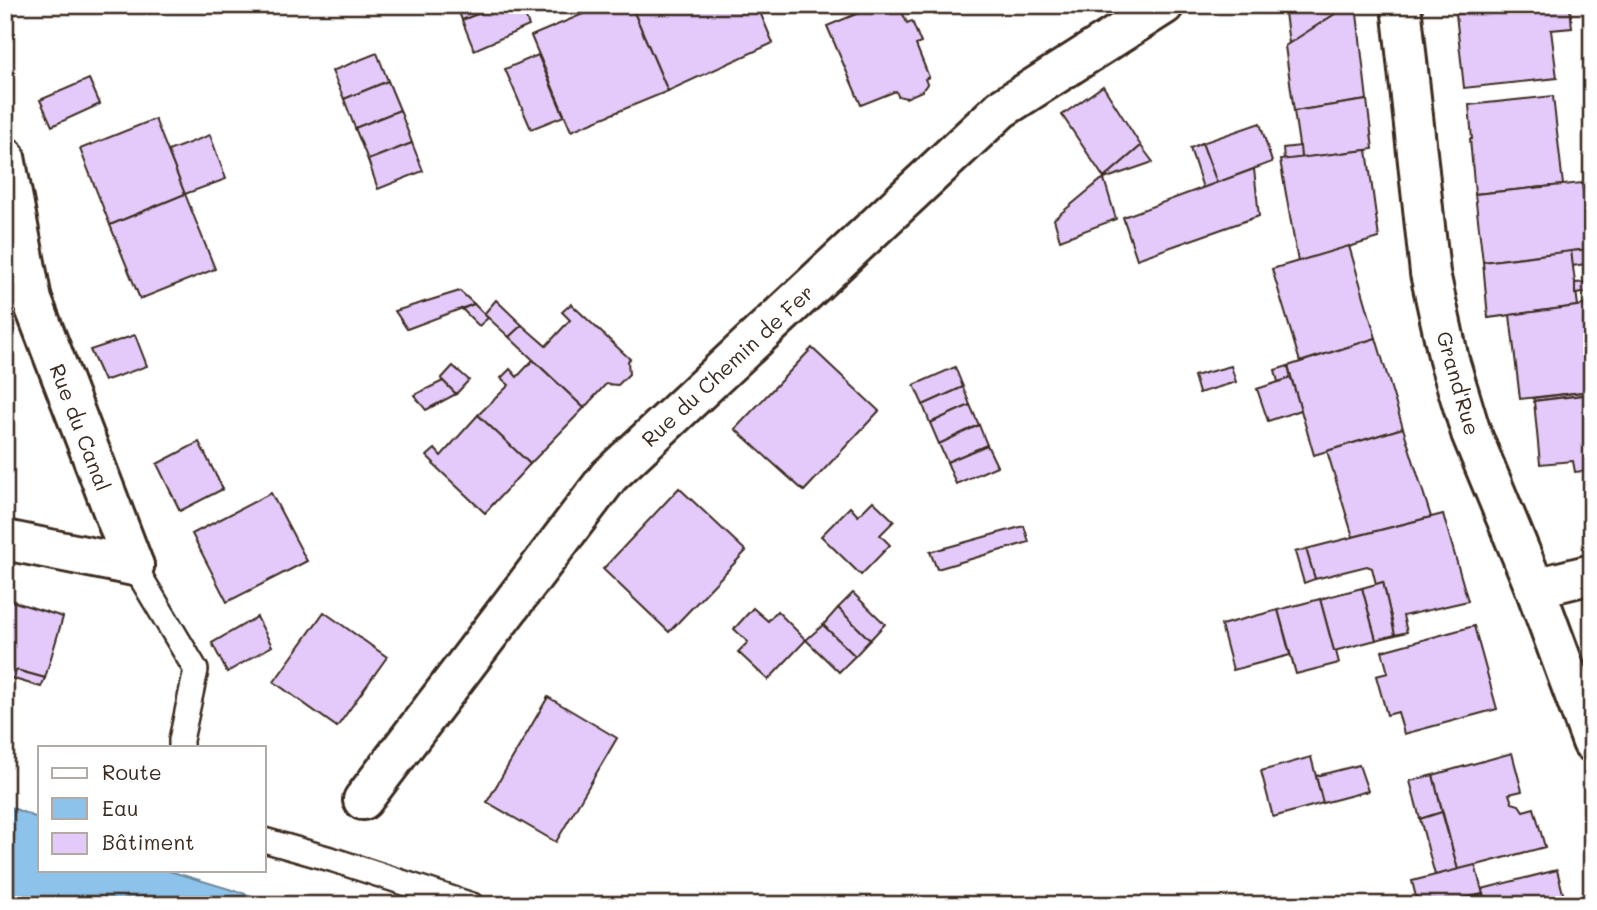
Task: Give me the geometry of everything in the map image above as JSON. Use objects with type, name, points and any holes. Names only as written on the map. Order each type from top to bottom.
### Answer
[{"type":"street","name":"Rue du Chemin de Fer","points":[[363,800],[609,476],[1001,109],[1164,5]]},
{"type":"street","name":"Grand'Rue","points":[[1401,5],[1430,273],[1449,360],[1471,433],[1535,588],[1592,742]]},
{"type":"street","name":"Rue du Canal","points":[[5,157],[32,300],[134,566]]},
{"type":"street","points":[[5,540],[134,566]]},
{"type":"street","points":[[1535,588],[1592,574]]},
{"type":"lane","points":[[134,566],[196,670],[181,746]]},
{"type":"lane","points":[[266,841],[472,905]]},
{"type":"water","points":[[5,805],[38,818],[38,872],[173,872],[282,905],[5,905]]},
{"type":"building","points":[[456,5],[501,5],[462,20]]},
{"type":"building","points":[[501,5],[521,5],[529,26],[474,50],[462,20]]},
{"type":"building","points":[[604,5],[631,5],[668,91],[571,131],[531,36]]},
{"type":"building","points":[[631,5],[757,5],[773,43],[668,91]]},
{"type":"building","points":[[878,5],[899,5],[907,23],[912,21],[921,43],[916,45],[929,77],[925,79],[927,84],[922,91],[906,98],[898,96],[896,91],[861,105],[827,26]]},
{"type":"building","points":[[1284,5],[1349,5],[1289,44]]},
{"type":"building","points":[[1349,5],[1356,5],[1367,100],[1294,111],[1285,46]]},
{"type":"building","points":[[1542,5],[1570,5],[1572,28],[1551,30],[1557,78],[1464,88],[1456,14]]},
{"type":"building","points":[[377,53],[388,81],[344,99],[332,71]]},
{"type":"building","points":[[538,55],[564,116],[531,129],[505,69]]},
{"type":"building","points":[[89,79],[100,104],[52,126],[40,100]]},
{"type":"building","points":[[388,81],[400,110],[355,128],[344,99]]},
{"type":"building","points":[[1103,86],[1141,146],[1104,178],[1062,115]]},
{"type":"building","points":[[1592,92],[1592,137],[1591,137],[1586,93]]},
{"type":"building","points":[[1553,96],[1563,185],[1475,194],[1469,105]]},
{"type":"building","points":[[1367,100],[1373,149],[1301,158],[1294,111]]},
{"type":"building","points":[[400,110],[412,143],[368,160],[355,128]]},
{"type":"building","points":[[155,119],[185,194],[110,225],[80,149]]},
{"type":"building","points":[[1260,123],[1272,162],[1217,183],[1202,143]]},
{"type":"building","points":[[210,135],[226,179],[185,194],[168,151]]},
{"type":"building","points":[[412,143],[423,171],[378,189],[368,160]]},
{"type":"building","points":[[1202,143],[1217,183],[1203,188],[1190,148]]},
{"type":"building","points":[[1141,146],[1153,162],[1104,179],[1104,178]]},
{"type":"building","points":[[1300,146],[1301,158],[1284,160],[1283,148]]},
{"type":"building","points":[[1367,150],[1379,238],[1298,262],[1280,160]]},
{"type":"building","points":[[1254,169],[1259,216],[1137,259],[1123,217]]},
{"type":"building","points":[[1104,179],[1116,219],[1060,240],[1054,219]]},
{"type":"building","points":[[1582,183],[1590,249],[1483,262],[1475,194]]},
{"type":"building","points":[[185,194],[215,269],[140,299],[110,225]]},
{"type":"building","points":[[1349,246],[1376,338],[1300,362],[1272,269]]},
{"type":"building","points":[[1592,249],[1592,263],[1572,266],[1571,251]]},
{"type":"building","points":[[1571,251],[1578,306],[1488,318],[1483,262]]},
{"type":"building","points":[[1588,282],[1589,292],[1575,294],[1575,283]]},
{"type":"building","points":[[460,291],[474,304],[407,329],[395,311]]},
{"type":"building","points":[[496,300],[522,325],[509,337],[484,314]]},
{"type":"building","points":[[474,304],[488,318],[479,326],[462,309]]},
{"type":"building","points":[[571,304],[630,359],[629,374],[618,385],[606,384],[584,408],[509,337],[522,325],[546,346],[570,320],[562,312]]},
{"type":"building","points":[[1592,304],[1592,391],[1520,399],[1510,315]]},
{"type":"building","points":[[135,335],[147,366],[104,381],[90,350]]},
{"type":"building","points":[[1376,338],[1403,428],[1314,455],[1288,366]]},
{"type":"building","points":[[812,348],[879,411],[804,491],[735,429]]},
{"type":"building","points":[[533,360],[584,408],[530,464],[478,415],[509,385],[501,378],[510,369],[517,377]]},
{"type":"building","points":[[453,366],[469,380],[456,394],[441,379]]},
{"type":"building","points":[[1231,366],[1236,382],[1199,393],[1194,376]]},
{"type":"building","points":[[1288,366],[1291,378],[1278,382],[1275,370]]},
{"type":"building","points":[[955,367],[963,387],[923,405],[914,385]]},
{"type":"building","points":[[1291,378],[1301,410],[1268,421],[1257,389]]},
{"type":"building","points":[[443,381],[456,394],[426,410],[414,395]]},
{"type":"building","points":[[963,387],[970,405],[930,423],[923,405]]},
{"type":"building","points":[[1592,391],[1592,394],[1534,401],[1533,398]]},
{"type":"building","points":[[1592,394],[1592,470],[1575,472],[1573,461],[1540,464],[1534,401]]},
{"type":"building","points":[[970,405],[979,425],[939,444],[930,423]]},
{"type":"building","points":[[478,415],[530,464],[485,513],[427,456],[435,449],[441,456]]},
{"type":"building","points":[[979,425],[987,445],[947,462],[939,444]]},
{"type":"building","points":[[1403,428],[1431,517],[1353,537],[1327,451]]},
{"type":"building","points":[[199,442],[223,489],[180,511],[157,464]]},
{"type":"building","points":[[987,445],[997,466],[956,484],[947,462]]},
{"type":"building","points":[[679,488],[746,551],[669,632],[603,569]]},
{"type":"building","points":[[271,493],[307,561],[227,602],[192,534]]},
{"type":"building","points":[[873,501],[894,521],[880,535],[890,545],[861,575],[821,536],[850,507],[858,516]]},
{"type":"building","points":[[1443,514],[1468,601],[1403,616],[1407,632],[1395,635],[1383,582],[1376,584],[1372,568],[1367,566],[1315,579],[1306,549]]},
{"type":"building","points":[[1024,526],[1029,542],[937,569],[930,552]]},
{"type":"building","points":[[1306,549],[1315,579],[1304,583],[1295,552]]},
{"type":"building","points":[[1383,582],[1395,635],[1376,640],[1362,588]]},
{"type":"building","points":[[1362,588],[1376,640],[1334,651],[1320,599]]},
{"type":"building","points":[[853,593],[885,624],[870,640],[838,608]]},
{"type":"building","points":[[5,599],[63,617],[45,678],[16,670],[14,679],[5,676]]},
{"type":"building","points":[[1320,599],[1339,663],[1296,674],[1278,610]]},
{"type":"building","points":[[753,608],[768,621],[777,611],[806,640],[768,680],[738,652],[748,642],[734,629]]},
{"type":"building","points":[[838,608],[870,640],[855,656],[823,625]]},
{"type":"building","points":[[1278,610],[1290,655],[1233,670],[1221,625]]},
{"type":"building","points":[[324,612],[387,657],[337,727],[274,682]]},
{"type":"building","points":[[257,617],[272,646],[227,672],[212,643]]},
{"type":"building","points":[[823,625],[855,656],[839,672],[806,640]]},
{"type":"building","points":[[1474,626],[1497,709],[1404,734],[1398,712],[1387,715],[1376,676],[1388,673],[1382,651]]},
{"type":"building","points":[[16,670],[45,678],[41,687],[14,679]]},
{"type":"building","points":[[548,697],[617,738],[556,842],[487,802]]},
{"type":"building","points":[[1512,753],[1522,791],[1509,794],[1512,803],[1519,805],[1523,811],[1534,808],[1545,847],[1458,870],[1433,775]]},
{"type":"building","points":[[1311,757],[1323,803],[1273,817],[1261,771]]},
{"type":"building","points":[[1359,765],[1368,791],[1323,803],[1316,776]]},
{"type":"building","points":[[1433,775],[1442,812],[1420,819],[1410,781]]},
{"type":"building","points":[[1442,812],[1458,870],[1435,875],[1420,819]]},
{"type":"building","points":[[1475,865],[1483,894],[1458,900],[1459,905],[1418,905],[1412,881]]},
{"type":"building","points":[[1557,870],[1566,905],[1486,905],[1482,889]]},
{"type":"building","points":[[1483,894],[1486,905],[1459,905],[1458,900]]}]
